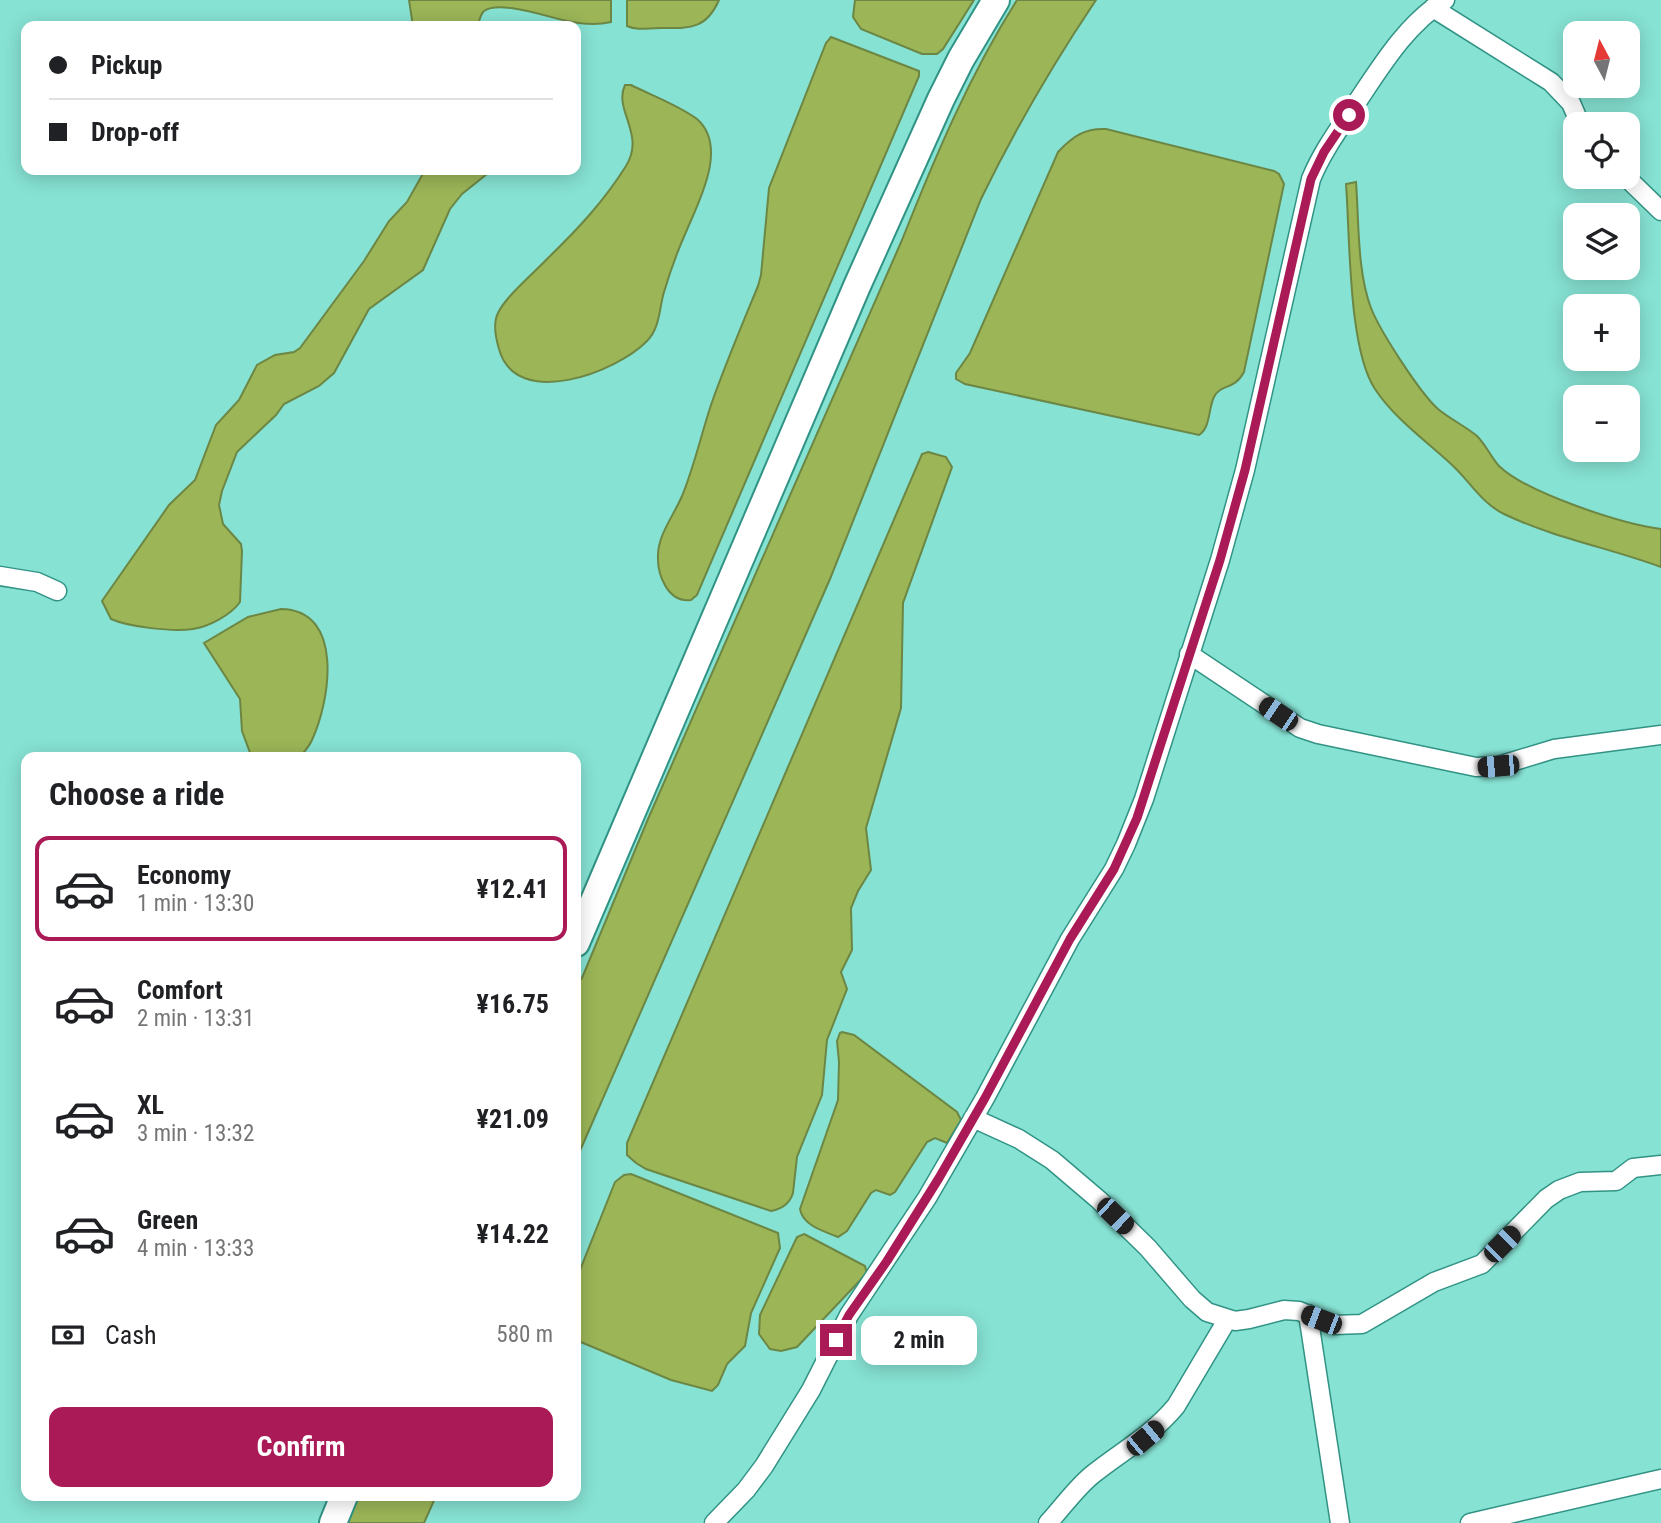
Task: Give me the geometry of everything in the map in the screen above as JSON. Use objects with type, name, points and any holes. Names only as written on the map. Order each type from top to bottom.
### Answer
[{"type":"street","points":[[581,931],[852,299],[941,99],[996,0]]},
{"type":"street","points":[[721,1521],[764,1466],[811,1390],[849,1315],[927,1198],[1070,939],[1114,869],[1126,844],[1144,799],[1220,560],[1245,470],[1311,179],[1324,152],[1374,77],[1411,29],[1439,4],[1551,82],[1571,103],[1575,112]]},
{"type":"street","points":[[1638,189],[1661,211]]},
{"type":"street","points":[[0,576],[37,582],[57,591]]},
{"type":"street","points":[[1189,654],[1300,728],[1476,767],[1498,766],[1554,749],[1661,735]]},
{"type":"street","points":[[973,1118],[1019,1139],[1052,1160],[1099,1200],[1148,1248],[1192,1299],[1207,1312],[1227,1320],[1250,1319],[1284,1310],[1308,1314],[1334,1325],[1362,1324],[1434,1282],[1482,1264],[1546,1199],[1559,1190],[1580,1182],[1616,1181],[1633,1168],[1661,1165]]},
{"type":"street","points":[[1308,1314],[1340,1523]]},
{"type":"street","points":[[1048,1523],[1088,1478],[1145,1438],[1176,1406],[1227,1320]]},
{"type":"street","points":[[1471,1523],[1661,1479]]},
{"type":"shaded area","points":[[409,0],[611,0],[611,22],[595,24],[501,7],[484,11],[480,21],[412,21]]},
{"type":"shaded area","points":[[627,0],[719,0],[708,17],[696,25],[643,29],[627,26]]},
{"type":"shaded area","points":[[855,0],[974,0],[943,49],[937,54],[922,54],[861,29],[853,17]]},
{"type":"shaded area","points":[[1017,0],[1096,0],[1035,97],[981,199],[830,579],[581,1149],[581,979],[940,148],[968,87]]},
{"type":"shaded area","points":[[831,37],[919,71],[919,76],[697,595],[691,600],[683,600],[670,592],[662,579],[658,563],[661,540],[686,485],[716,390],[758,286],[769,188],[826,43]]},
{"type":"shaded area","points":[[625,85],[631,85],[682,110],[697,119],[706,131],[711,159],[703,191],[671,270],[657,324],[647,341],[633,353],[591,374],[545,382],[525,378],[509,368],[499,349],[496,317],[514,292],[590,214],[626,166],[633,143],[623,104]]},
{"type":"shaded area","points":[[1106,129],[1274,171],[1279,174],[1284,184],[1244,372],[1236,382],[1220,390],[1214,397],[1206,427],[1199,435],[965,384],[956,379],[956,373],[970,353],[1058,152],[1080,134]]},
{"type":"shaded area","points":[[422,175],[486,175],[462,194],[450,209],[423,270],[369,309],[334,373],[319,386],[284,404],[237,452],[219,505],[223,524],[241,544],[240,602],[219,620],[193,629],[151,628],[111,619],[102,601],[169,505],[195,480],[216,425],[239,400],[257,365],[275,355],[294,352],[300,348],[364,261],[389,221],[407,202]]},
{"type":"shaded area","points":[[1356,182],[1361,262],[1366,294],[1383,331],[1421,390],[1438,409],[1477,436],[1499,466],[1512,476],[1576,506],[1623,521],[1661,529],[1661,567],[1542,530],[1504,514],[1482,498],[1458,470],[1383,400],[1366,371],[1355,320],[1346,184]]},
{"type":"shaded area","points":[[928,452],[946,457],[952,467],[903,603],[901,708],[866,828],[871,870],[851,908],[852,950],[841,972],[847,989],[827,1040],[822,1095],[797,1157],[793,1193],[785,1205],[771,1211],[646,1169],[627,1155],[627,1143],[922,454]]},
{"type":"shaded area","points":[[281,609],[301,613],[315,624],[324,641],[327,682],[324,703],[312,740],[304,752],[250,752],[242,731],[240,699],[204,643],[248,617]]},
{"type":"shaded area","points":[[842,1032],[854,1035],[957,1112],[961,1120],[947,1143],[935,1138],[927,1142],[895,1192],[890,1195],[876,1190],[871,1193],[847,1231],[838,1237],[810,1224],[800,1209],[838,1100],[837,1041]]},
{"type":"shaded area","points":[[631,1174],[778,1233],[780,1248],[751,1313],[745,1346],[727,1364],[718,1385],[712,1391],[671,1380],[581,1342],[581,1267],[615,1182],[624,1175]]},
{"type":"shaded area","points":[[804,1234],[865,1266],[867,1273],[797,1347],[781,1351],[770,1349],[759,1334],[760,1315],[797,1237]]},
{"type":"shaded area","points":[[353,1501],[434,1501],[424,1523],[344,1523]]},
{"type":"route","points":[[836,1340],[849,1315],[887,1261],[939,1178],[1070,939],[1114,869],[1137,818],[1220,560],[1245,470],[1311,179],[1324,152],[1349,115]]}]
